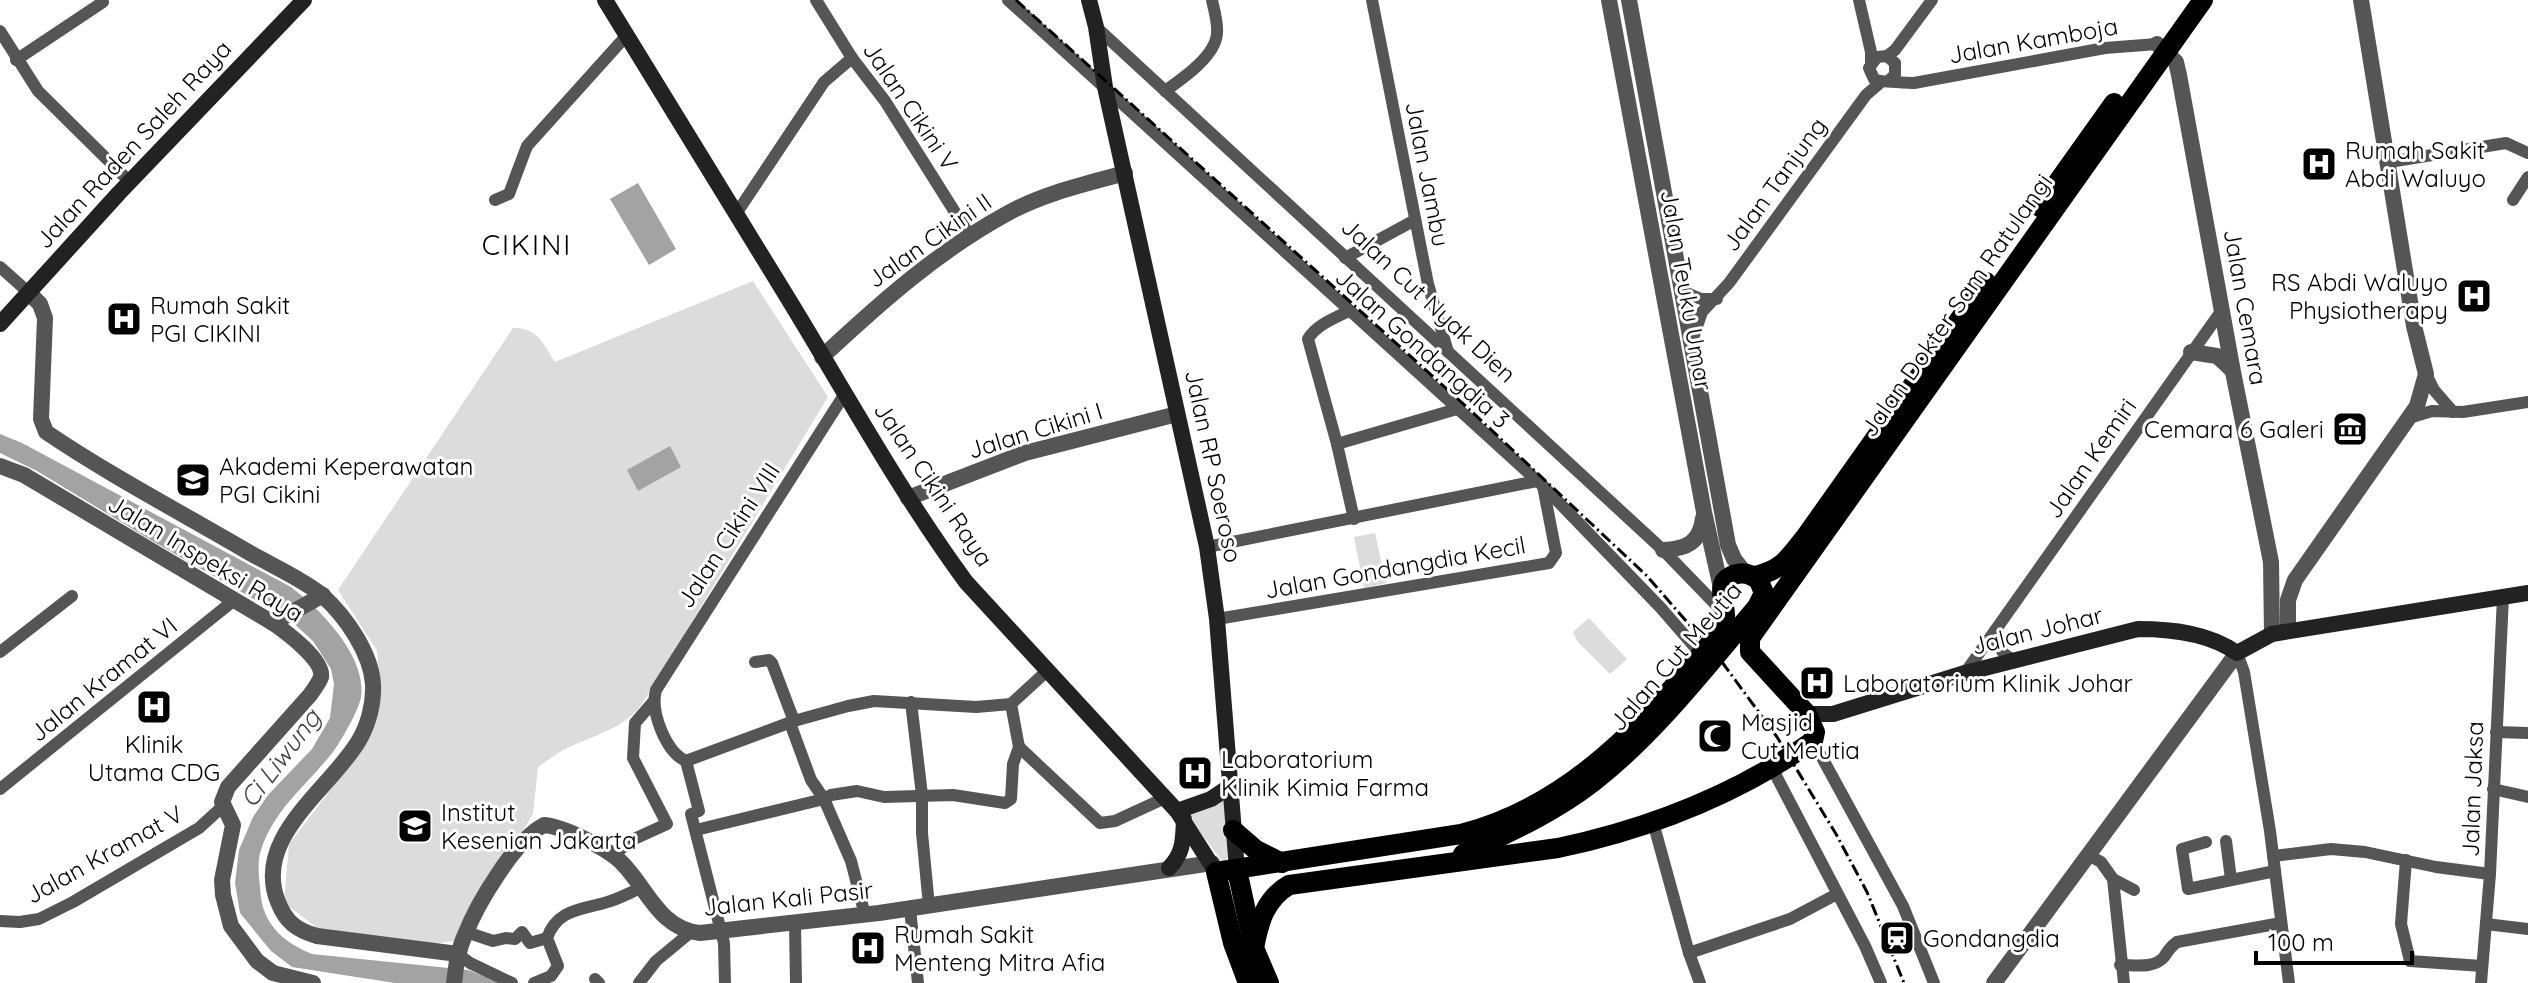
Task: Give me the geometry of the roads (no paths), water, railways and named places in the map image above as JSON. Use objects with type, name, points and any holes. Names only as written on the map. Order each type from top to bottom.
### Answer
[{"type":"main road","name":"Jalan Raden Saleh Raya","points":[[0,324],[27,291],[304,0]]},
{"type":"main road","name":"Jalan Cikini Raya","points":[[605,0],[844,395],[908,498],[966,582],[1165,798],[1221,868],[1245,976]]},
{"type":"main road","name":"Jalan RP Soeroso","points":[[1089,0],[1105,87],[1207,547],[1217,619],[1233,830],[1221,868],[1269,983]]},
{"type":"main road","name":"Jalan Dokter Sam Ratulangi","points":[[2162,48],[2188,0]]},
{"type":"main road","name":"Jalan Dokter Sam Ratulangi","points":[[1807,714],[1750,652],[1750,638],[1874,452],[2162,48],[2203,0]]},
{"type":"main road","name":"Jalan Dokter Sam Ratulangi","points":[[1749,574],[1768,573],[1781,566],[1874,452]]},
{"type":"main road","name":"Jalan Cut Meutia","points":[[1221,868],[1284,863],[1461,834],[1512,817],[1552,796],[1603,759],[1656,706],[1723,626],[1725,614],[1721,588],[1733,575],[1749,574],[1764,588],[1763,599],[1757,607],[1664,715],[1594,781],[1559,807],[1449,861]]},
{"type":"main road","points":[[2237,653],[2280,633],[2528,593]]},
{"type":"main road","name":"Jalan Johar","points":[[1807,714],[1825,716],[1965,673],[2138,629],[2165,630],[2219,641],[2237,653]]},
{"type":"main road","name":"Jalan Johar","points":[[1813,741],[1821,728],[1849,709]]},
{"type":"main road","points":[[1807,714],[1815,732],[1813,741]]},
{"type":"main road","name":"Jalan Cut Meutia","points":[[1289,885],[1558,848],[1602,839],[1708,800],[1772,768],[1813,741]]},
{"type":"main road","points":[[1169,868],[1182,851],[1180,815],[1229,787]]},
{"type":"main road","points":[[1233,830],[1256,850],[1284,863],[1283,873],[1289,885],[1266,905],[1254,948]]},
{"type":"street","name":"Jalan Cikini V","points":[[816,0],[852,58],[885,101],[970,236]]},
{"type":"street","name":"Jalan Gondangdia 3","points":[[1008,0],[1540,484],[1660,607],[1700,653]]},
{"type":"street","points":[[1165,91],[1191,70],[1213,45],[1217,30],[1212,0]]},
{"type":"street","name":"Jalan Jambu","points":[[1372,0],[1428,284],[1449,355]]},
{"type":"street","name":"Jalan Teuku Umar","points":[[1609,0],[1704,512],[1721,588]]},
{"type":"street","name":"Jalan Teuku Umar","points":[[1629,0],[1728,545],[1749,574]]},
{"type":"street","points":[[1859,0],[1869,42],[1884,68],[1932,0]]},
{"type":"street","points":[[2361,0],[2414,326],[2426,374],[2434,390],[2453,412]]},
{"type":"street","points":[[16,60],[103,2]]},
{"type":"street","name":"Jalan Cut Nyak Dien","points":[[1096,27],[1663,550],[1725,614]]},
{"type":"street","points":[[0,31],[16,60],[48,102],[130,182]]},
{"type":"street","points":[[495,200],[509,194],[527,146],[627,35]]},
{"type":"street","name":"Jalan Kamboja","points":[[1884,68],[1917,82],[2105,48],[2162,48]]},
{"type":"street","name":"Jalan Cemara","points":[[2162,48],[2176,62],[2179,75],[2271,562],[2280,633]]},
{"type":"street","points":[[736,214],[824,82],[852,58]]},
{"type":"street","name":"Jalan Tanjung","points":[[1691,349],[1699,318],[1717,299],[1884,68]]},
{"type":"street","points":[[1629,108],[1649,105]]},
{"type":"street","points":[[2389,162],[2506,143],[2528,153]]},
{"type":"street","name":"Jalan Cikini II","points":[[822,357],[895,289],[1011,211],[1051,195],[1125,173]]},
{"type":"street","points":[[2513,200],[2528,177]]},
{"type":"street","points":[[1345,258],[1415,220]]},
{"type":"street","points":[[0,267],[27,291]]},
{"type":"street","name":"Jalan Inspeksi Raya","points":[[27,291],[40,304],[45,318],[41,419],[46,432],[317,599]]},
{"type":"street","points":[[1663,294],[1682,291],[1701,299],[1717,299]]},
{"type":"street","name":"Jalan Kemiri","points":[[1965,673],[2222,310]]},
{"type":"street","points":[[1349,311],[1309,335],[1309,348],[1337,444],[1354,519]]},
{"type":"street","points":[[2191,352],[2217,356],[2233,372]]},
{"type":"street","points":[[2280,633],[2291,586],[2417,406],[2426,374]]},
{"type":"street","name":"Jalan Cikini VIII","points":[[667,824],[632,753],[637,732],[635,723],[654,701],[666,672],[844,395]]},
{"type":"street","points":[[2405,419],[2432,411],[2453,412],[2528,402]]},
{"type":"street","points":[[1337,444],[1457,409]]},
{"type":"street","name":"Jalan Cikini I","points":[[908,498],[1025,453],[1177,414]]},
{"type":"street","name":"Jalan Inspeksi Raya","points":[[0,466],[24,475],[233,601],[278,620],[319,666],[320,680],[310,695],[228,787],[222,807]]},
{"type":"street","points":[[1207,547],[1540,484]]},
{"type":"street","name":"Jalan Gondangdia Kecil","points":[[1217,619],[1549,563],[1556,553],[1540,484]]},
{"type":"street","points":[[1663,550],[1690,546],[1702,530],[1704,512]]},
{"type":"street","points":[[2271,562],[2284,571],[2303,568]]},
{"type":"street","points":[[0,652],[72,596]]},
{"type":"street","name":"Jalan Jaksa","points":[[2481,983],[2490,874],[2503,597]]},
{"type":"street","points":[[278,620],[317,599],[364,650],[371,671],[371,703],[367,725],[358,743],[279,843],[274,862],[276,897],[286,920],[306,933],[457,958],[512,983]]},
{"type":"street","name":"Jalan Kramat VI","points":[[0,789],[233,601]]},
{"type":"street","points":[[1996,633],[1996,641],[2005,657],[2017,661]]},
{"type":"street","points":[[1994,983],[2237,653]]},
{"type":"street","points":[[2237,653],[2244,672],[2273,856],[2289,983]]},
{"type":"street","points":[[755,662],[769,660],[772,663],[811,780],[824,799],[851,861],[865,915]]},
{"type":"street","points":[[654,701],[657,718],[677,757],[686,761],[792,722],[874,701],[976,707],[1011,704],[1047,671]]},
{"type":"street","points":[[911,702],[922,795],[929,906]]},
{"type":"street","points":[[696,830],[857,791],[884,797],[953,795],[1005,803],[1011,799],[1013,764],[1019,747],[1011,704]]},
{"type":"street","points":[[2496,732],[2528,733]]},
{"type":"street","points":[[1813,741],[1903,906],[1934,983]]},
{"type":"street","points":[[1019,747],[1100,823],[1115,821],[1165,798]]},
{"type":"street","points":[[613,855],[634,839],[699,811],[686,761]]},
{"type":"street","points":[[1772,768],[1865,946],[1881,983]]},
{"type":"street","points":[[2493,789],[2528,797]]},
{"type":"street","points":[[222,807],[233,825],[222,880],[231,926],[257,961],[273,973],[313,983]]},
{"type":"street","name":"Jalan Kramat V","points":[[0,921],[39,919],[73,902],[199,828],[222,807]]},
{"type":"street","points":[[691,814],[721,932],[725,983]]},
{"type":"street","points":[[1653,822],[1700,983]]},
{"type":"street","name":"Jalan Kali Pasir","points":[[454,983],[457,958],[466,932],[488,891],[513,855],[538,829],[550,826],[613,855],[667,919],[691,932],[795,928],[1169,868],[1221,868]]},
{"type":"street","points":[[2226,841],[2231,879]]},
{"type":"street","points":[[2206,842],[2182,849],[2188,889],[2275,871]]},
{"type":"street","points":[[2273,856],[2331,849],[2490,874]]},
{"type":"street","points":[[2088,855],[2101,862],[2113,879],[2134,890]]},
{"type":"street","points":[[2406,860],[2401,924],[2410,961],[2482,966]]},
{"type":"street","points":[[2113,879],[2124,983]]},
{"type":"street","points":[[466,932],[493,941],[515,939],[522,932],[530,943],[547,938],[558,918],[564,914],[607,903],[641,888]]},
{"type":"street","points":[[1689,953],[1790,919],[1837,894]]},
{"type":"street","points":[[910,909],[918,983]]},
{"type":"street","points":[[2120,965],[2153,965],[2177,942],[2281,923]]},
{"type":"street","points":[[2486,924],[2528,929]]},
{"type":"street","points":[[795,928],[796,983]]},
{"type":"street","points":[[639,983],[656,961],[691,932]]},
{"type":"street","points":[[534,983],[551,976],[558,966],[547,938]]},
{"type":"railway","points":[[1016,0],[1470,410],[1646,575],[1722,662],[1777,737],[1867,892],[1904,983]]},
{"type":"place","name":"Rumah Sakit Abdi Waluyo","points":[[2319,164]]},
{"type":"place","name":"RS Abdi Waluyo Physiotherapy","points":[[2474,296]]},
{"type":"place","name":"Rumah Sakit PGI CIKINI","points":[[124,319]]},
{"type":"place","name":"Cemara 6 Galeri","points":[[2350,429]]},
{"type":"place","name":"Akademi Keperawatan PGI Cikini","points":[[193,480]]},
{"type":"place","name":"Laboratorium Klinik Johar","points":[[1817,683]]},
{"type":"place","name":"Klinik Utama CDG","points":[[154,707]]},
{"type":"place","name":"Masjid Cut Meutia","points":[[1715,736]]},
{"type":"place","name":"Laboratorium Klinik Kimia Farma","points":[[1195,773]]},
{"type":"place","name":"Institut Kesenian Jakarta","points":[[415,826]]},
{"type":"place","name":"Gondangdia","points":[[1897,938]]},
{"type":"place","name":"Rumah Sakit Menteng Mitra Afia","points":[[868,948]]},
{"type":"district","name":"CIKINI","points":[[527,244]]},
{"type":"water label","name":"Ci Liwung","points":[[280,758]]}]
